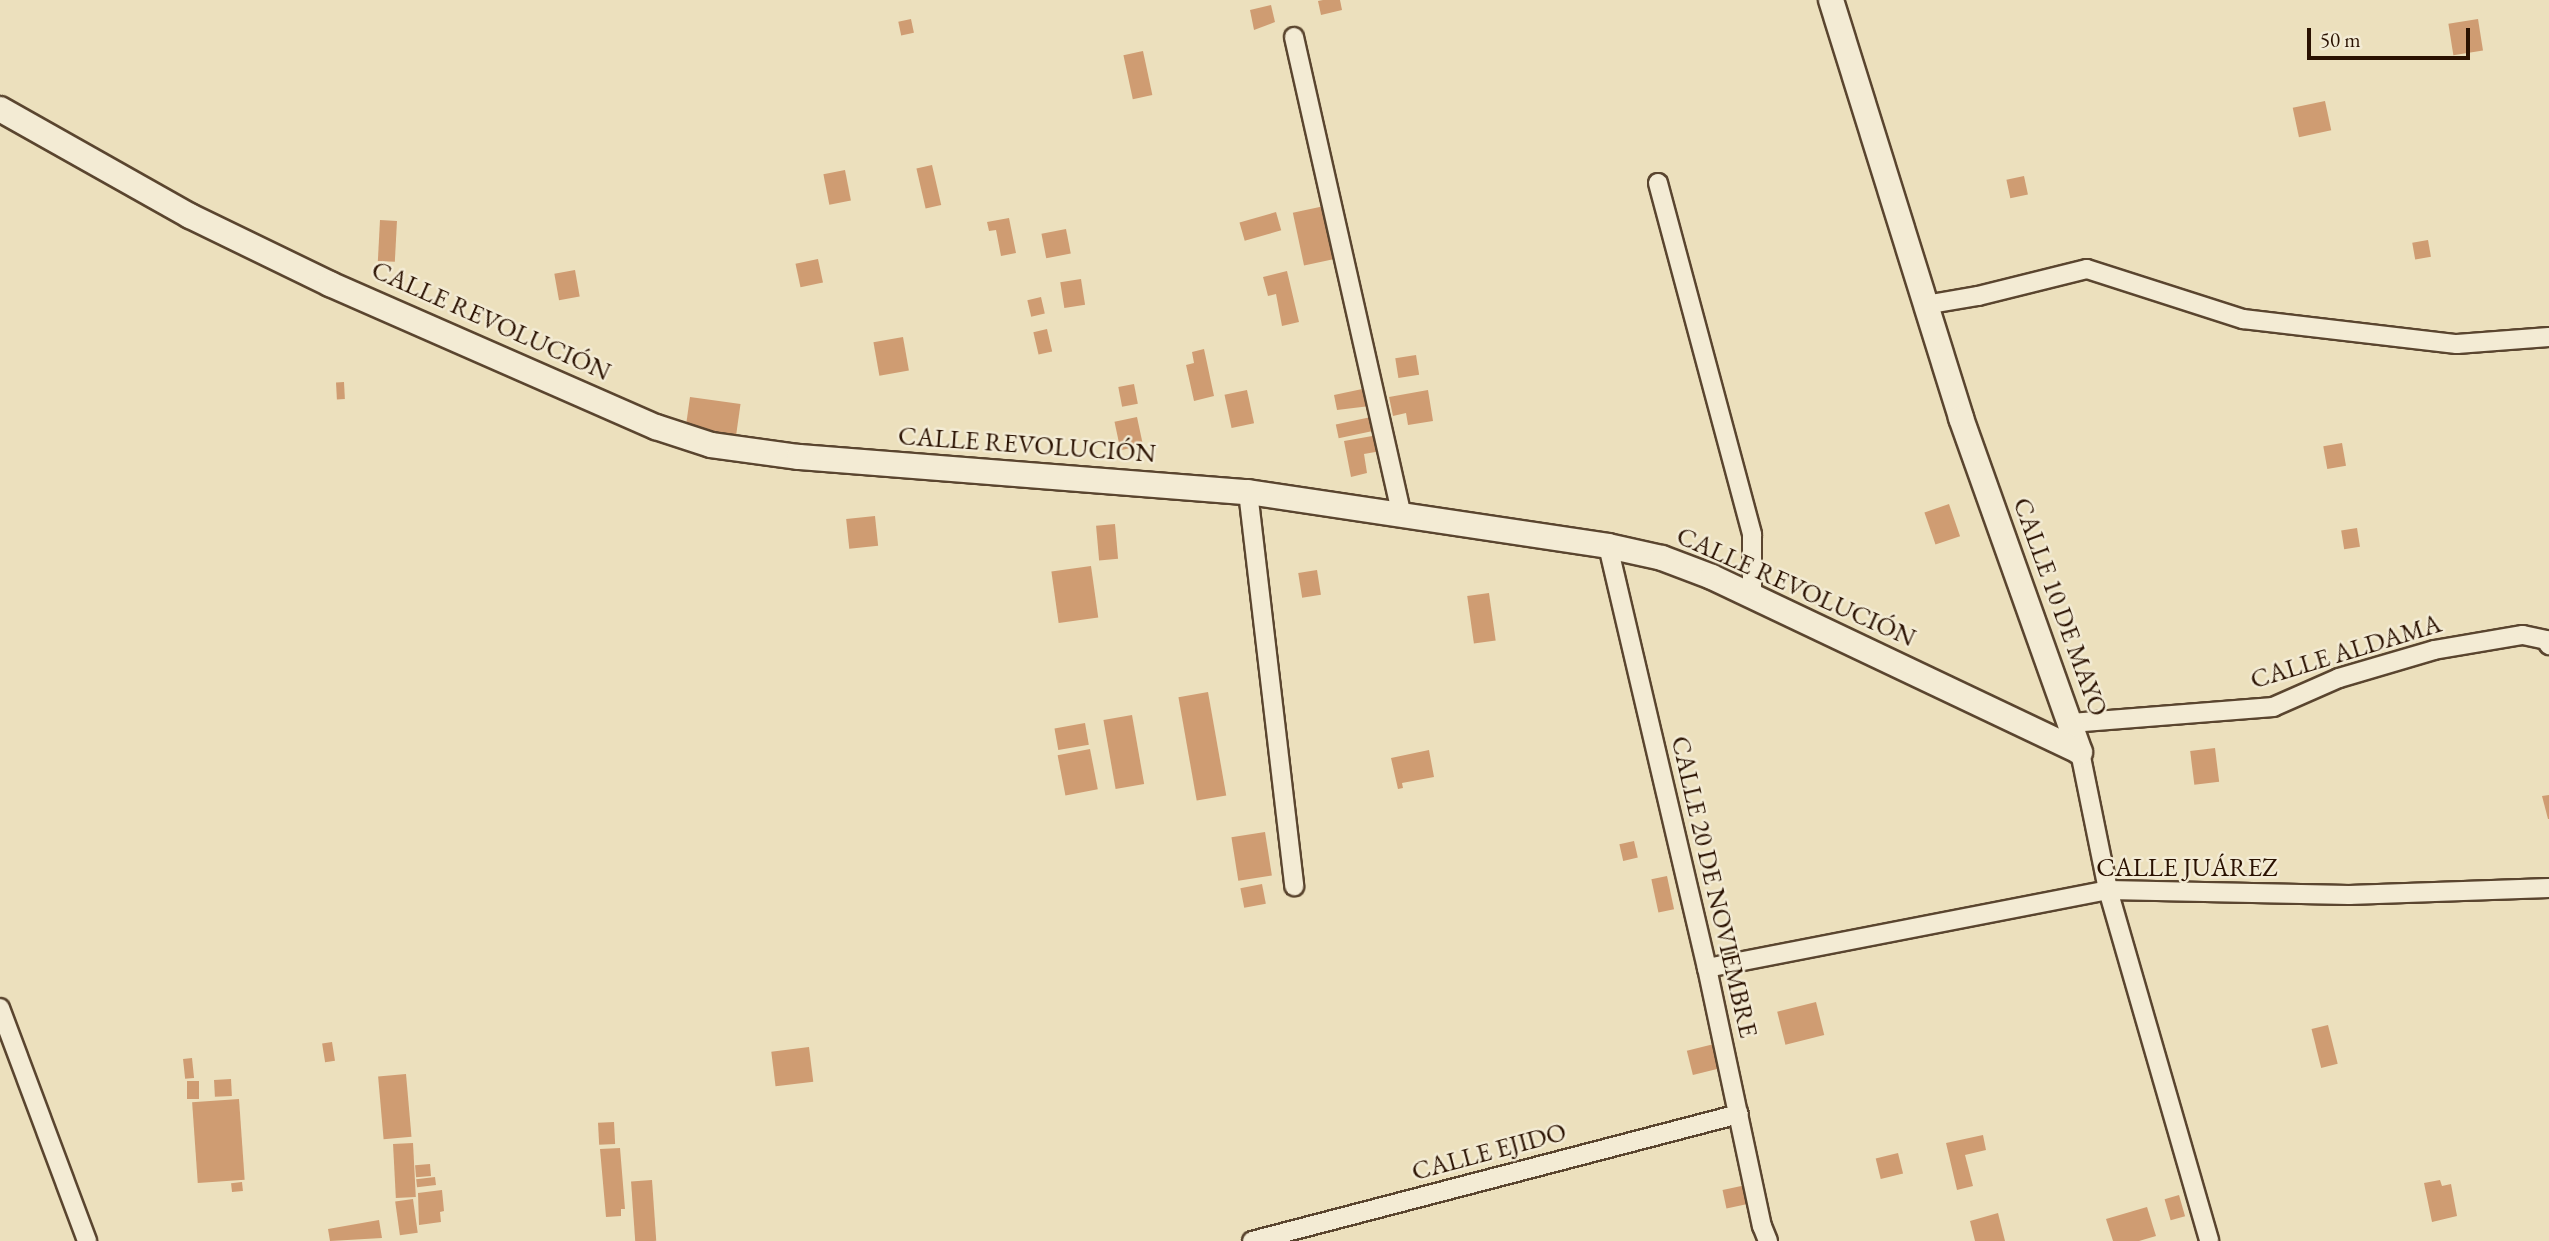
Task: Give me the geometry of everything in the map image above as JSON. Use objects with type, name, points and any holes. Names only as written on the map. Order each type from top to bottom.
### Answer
[{"type":"street","name":"CALLE 10 DE MAYO","points":[[1831,0],[1961,418],[2080,752],[2108,890],[2209,1241]]},
{"type":"street","points":[[1294,37],[1402,515]]},
{"type":"street","name":"CALLE REVOLUCIÓN","points":[[0,109],[190,216],[330,284],[656,427],[711,445],[799,457],[1248,492],[1608,546],[1662,558],[1752,597],[2080,752]]},
{"type":"street","points":[[1658,183],[1752,536],[1752,597]]},
{"type":"street","points":[[1925,305],[1979,296],[2088,269],[2244,319],[2457,344],[2549,337]]},
{"type":"street","points":[[1248,492],[1294,886]]},
{"type":"street","name":"CALLE 20 DE NOVIEMBRE","points":[[1608,546],[1707,968],[1762,1226],[1768,1241]]},
{"type":"street","name":"CALLE ALDAMA","points":[[2071,723],[2273,707],[2339,678],[2434,650],[2523,635],[2546,640],[2549,645]]},
{"type":"street","name":"CALLE JUÁREZ","points":[[1707,968],[2108,890],[2349,895],[2549,887]]},
{"type":"street","points":[[0,1008],[87,1241]]},
{"type":"street","name":"CALLE EJIDO","points":[[1252,1241],[1739,1114]]},
{"type":"building","points":[[1340,0],[1342,10],[1321,15],[1318,1]]},
{"type":"building","points":[[1271,5],[1275,22],[1254,30],[1250,10]]},
{"type":"building","points":[[911,19],[914,33],[901,35],[898,22]]},
{"type":"building","points":[[2478,19],[2483,51],[2453,55],[2448,24]]},
{"type":"building","points":[[1143,51],[1152,95],[1133,99],[1123,55]]},
{"type":"building","points":[[2325,101],[2331,130],[2299,137],[2293,108]]},
{"type":"building","points":[[932,165],[941,205],[926,209],[916,169]]},
{"type":"building","points":[[845,170],[851,200],[829,205],[823,174]]},
{"type":"building","points":[[2024,176],[2028,195],[2010,198],[2006,180]]},
{"type":"building","points":[[1329,205],[1340,258],[1304,266],[1293,213]]},
{"type":"building","points":[[1276,212],[1281,230],[1245,241],[1239,222]]},
{"type":"building","points":[[1009,218],[1016,253],[1001,256],[996,230],[989,231],[987,222]]},
{"type":"building","points":[[380,220],[397,221],[395,262],[378,261]]},
{"type":"building","points":[[1066,229],[1071,254],[1046,258],[1041,234]]},
{"type":"building","points":[[2428,240],[2431,257],[2415,260],[2412,243]]},
{"type":"building","points":[[818,259],[823,282],[800,287],[796,264]]},
{"type":"building","points":[[575,270],[580,297],[559,300],[554,274]]},
{"type":"building","points":[[1287,271],[1299,322],[1282,326],[1276,294],[1268,296],[1263,277]]},
{"type":"building","points":[[1081,279],[1085,305],[1064,308],[1060,282]]},
{"type":"building","points":[[1041,297],[1045,314],[1031,317],[1027,300]]},
{"type":"building","points":[[1047,329],[1052,351],[1039,355],[1033,332]]},
{"type":"building","points":[[903,337],[909,370],[879,376],[873,342]]},
{"type":"building","points":[[1204,349],[1214,396],[1194,401],[1186,365],[1194,363],[1192,352]]},
{"type":"building","points":[[1416,355],[1419,375],[1398,378],[1395,358]]},
{"type":"building","points":[[336,382],[344,382],[345,399],[337,399]]},
{"type":"building","points":[[1134,384],[1138,404],[1122,407],[1118,387]]},
{"type":"building","points":[[1367,388],[1370,406],[1337,410],[1334,395]]},
{"type":"building","points":[[1247,390],[1254,423],[1232,428],[1225,395]]},
{"type":"building","points":[[1428,390],[1433,421],[1408,425],[1406,413],[1393,416],[1389,397]]},
{"type":"building","points":[[690,397],[741,404],[736,436],[686,429]]},
{"type":"building","points":[[1137,417],[1143,445],[1121,450],[1115,422]]},
{"type":"building","points":[[1371,417],[1374,431],[1339,438],[1336,424]]},
{"type":"building","points":[[1378,435],[1381,451],[1364,454],[1367,473],[1351,477],[1344,441]]},
{"type":"building","points":[[2342,443],[2346,466],[2327,469],[2323,446]]},
{"type":"building","points":[[1949,504],[1960,536],[1935,545],[1924,512]]},
{"type":"building","points":[[875,516],[878,546],[849,549],[846,519]]},
{"type":"building","points":[[1115,524],[1118,559],[1099,561],[1096,526]]},
{"type":"building","points":[[2357,528],[2360,547],[2344,549],[2341,531]]},
{"type":"building","points":[[1091,566],[1098,617],[1059,623],[1051,572]]},
{"type":"building","points":[[1317,570],[1321,595],[1302,598],[1298,573]]},
{"type":"building","points":[[1489,593],[1496,641],[1474,644],[1467,596]]},
{"type":"building","points":[[1208,692],[1226,795],[1197,801],[1178,697]]},
{"type":"building","points":[[1132,715],[1144,784],[1116,789],[1103,720]]},
{"type":"building","points":[[1085,723],[1089,745],[1058,750],[1054,728]]},
{"type":"building","points":[[2215,748],[2219,782],[2194,785],[2190,751]]},
{"type":"building","points":[[1090,749],[1098,789],[1065,796],[1058,755]]},
{"type":"building","points":[[1429,750],[1434,777],[1402,783],[1403,788],[1398,789],[1391,758]]},
{"type":"building","points":[[2549,795],[2549,819],[2548,819],[2542,796]]},
{"type":"building","points":[[1265,832],[1272,875],[1238,881],[1231,837]]},
{"type":"building","points":[[1634,841],[1638,858],[1623,861],[1619,844]]},
{"type":"building","points":[[1667,876],[1674,909],[1658,913],[1651,879]]},
{"type":"building","points":[[1262,884],[1266,904],[1244,908],[1240,888]]},
{"type":"building","points":[[1816,1002],[1824,1035],[1785,1045],[1777,1012]]},
{"type":"building","points":[[2328,1025],[2338,1064],[2321,1068],[2312,1029]]},
{"type":"building","points":[[332,1042],[335,1061],[325,1062],[322,1044]]},
{"type":"building","points":[[1714,1044],[1720,1068],[1693,1075],[1687,1051]]},
{"type":"building","points":[[809,1047],[813,1082],[776,1086],[771,1052]]},
{"type":"building","points":[[192,1058],[194,1078],[185,1079],[183,1059]]},
{"type":"building","points":[[406,1074],[411,1137],[384,1139],[378,1076]]},
{"type":"building","points":[[231,1079],[232,1096],[215,1097],[214,1080]]},
{"type":"building","points":[[187,1081],[199,1081],[199,1099],[187,1099]]},
{"type":"building","points":[[239,1099],[245,1180],[198,1183],[192,1102]]},
{"type":"building","points":[[614,1122],[615,1144],[599,1145],[598,1123]]},
{"type":"building","points":[[1983,1135],[1986,1150],[1965,1155],[1973,1186],[1957,1190],[1946,1143]]},
{"type":"building","points":[[413,1143],[416,1197],[396,1198],[393,1144]]},
{"type":"building","points":[[620,1148],[625,1209],[621,1209],[621,1216],[606,1217],[600,1149]]},
{"type":"building","points":[[1898,1153],[1903,1173],[1881,1179],[1876,1159]]},
{"type":"building","points":[[430,1164],[431,1176],[416,1177],[415,1165]]},
{"type":"building","points":[[435,1177],[436,1185],[417,1187],[416,1179]]},
{"type":"building","points":[[652,1180],[656,1241],[635,1241],[631,1181]]},
{"type":"building","points":[[2440,1180],[2442,1186],[2451,1184],[2457,1216],[2432,1222],[2424,1183]]},
{"type":"building","points":[[242,1182],[243,1191],[232,1192],[231,1183]]},
{"type":"building","points":[[1746,1185],[1750,1204],[1726,1209],[1723,1190]]},
{"type":"building","points":[[442,1190],[444,1211],[440,1212],[441,1222],[419,1225],[418,1193]]},
{"type":"building","points":[[2179,1195],[2185,1216],[2171,1220],[2165,1199]]},
{"type":"building","points":[[413,1199],[418,1233],[400,1235],[395,1202]]},
{"type":"building","points":[[2147,1207],[2156,1236],[2139,1241],[2113,1241],[2106,1219]]},
{"type":"building","points":[[1998,1213],[2005,1241],[1975,1241],[1970,1221]]},
{"type":"building","points":[[379,1220],[382,1238],[330,1241],[328,1229]]}]
